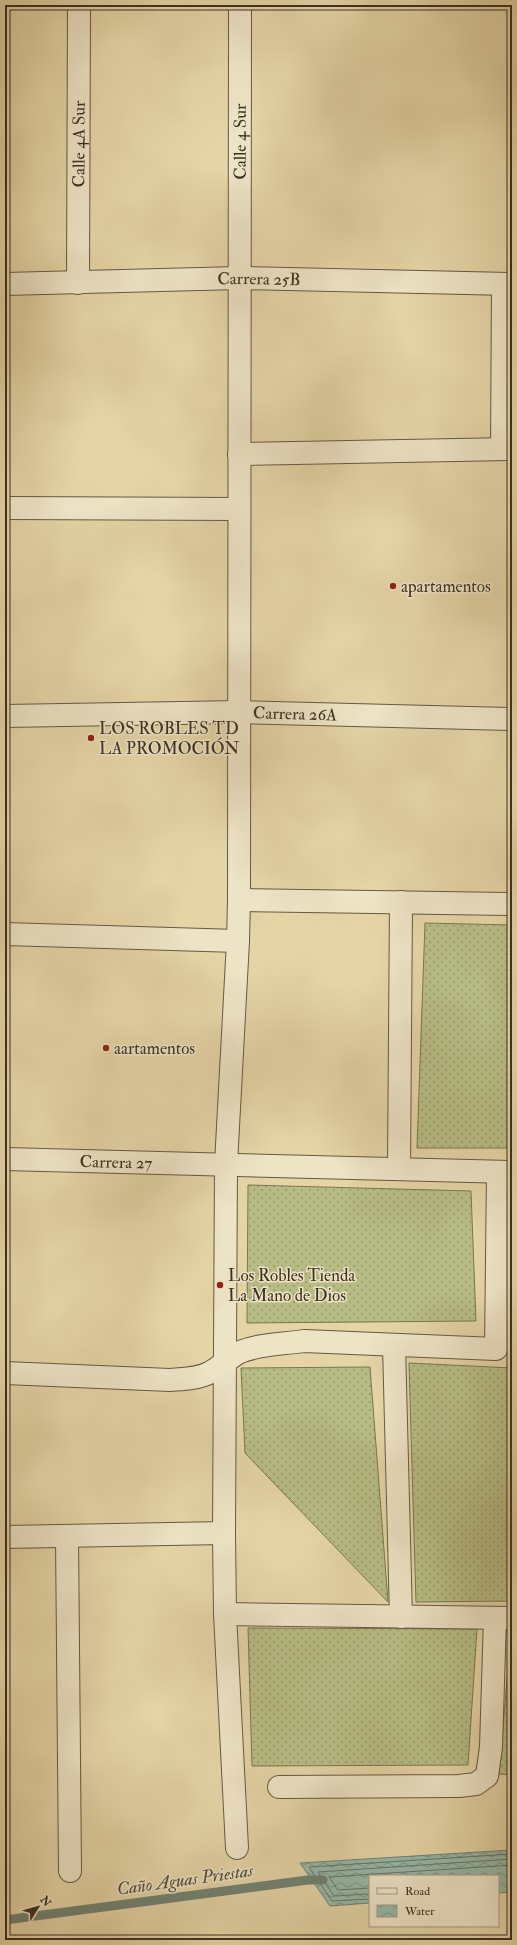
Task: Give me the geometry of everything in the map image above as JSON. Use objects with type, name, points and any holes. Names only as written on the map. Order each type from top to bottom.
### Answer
[{"type":"street","name":"Calle 4A Sur","points":[[78,283],[79,5]]},
{"type":"street","name":"Calle 4 Sur","points":[[237,1848],[225,1614],[224,1533],[226,1164],[239,900],[240,5]]},
{"type":"street","name":"Carrera 25B","points":[[5,284],[239,278],[507,284]]},
{"type":"street","points":[[239,454],[507,449],[507,284]]},
{"type":"street","points":[[5,508],[239,509]]},
{"type":"street","name":"Carrera 26A","points":[[5,716],[239,712],[512,719]]},
{"type":"street","points":[[239,900],[512,904]]},
{"type":"street","points":[[399,1169],[401,902]]},
{"type":"street","points":[[5,934],[238,941]]},
{"type":"street","name":"Carrera 27","points":[[5,1159],[505,1172]]},
{"type":"street","points":[[5,1373],[170,1380],[192,1378],[210,1373],[225,1361],[241,1352],[304,1341],[504,1349],[505,1172]]},
{"type":"street","points":[[394,1345],[401,1617]]},
{"type":"street","points":[[5,1537],[224,1533]]},
{"type":"street","points":[[67,1536],[70,1871]]},
{"type":"street","points":[[225,1614],[504,1618],[487,1776],[476,1784],[459,1786],[279,1787]]},
{"type":"green space","points":[[425,923],[512,925],[512,1148],[417,1148]]},
{"type":"green space","points":[[248,1185],[471,1191],[476,1321],[247,1323]]},
{"type":"green space","points":[[409,1363],[512,1368],[512,1601],[416,1602]]},
{"type":"green space","points":[[370,1367],[388,1602],[245,1453],[241,1368]]},
{"type":"green space","points":[[248,1628],[477,1629],[468,1765],[252,1766]]},
{"type":"green space","points":[[512,1633],[512,1775],[499,1774]]},
{"type":"water","points":[[512,1850],[512,1892],[499,1893],[499,1875],[369,1875],[369,1903],[330,1906],[300,1863]]},
{"type":"waterway","name":"Caño Aguas Priestas","points":[[5,1920],[308,1880],[323,1880]]},
{"type":"place","name":"apartamentos","points":[[393,586]]},
{"type":"place","name":"LOS ROBLES TD LA PROMOCIÓN","points":[[91,738]]},
{"type":"place","name":"aartamentos","points":[[106,1048]]},
{"type":"place","name":"Los Robles Tienda La Mano de Dios","points":[[220,1285]]}]
